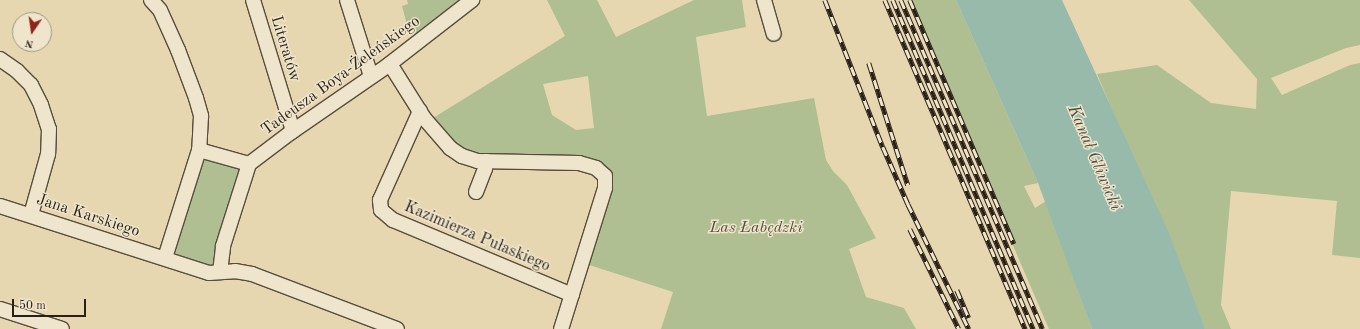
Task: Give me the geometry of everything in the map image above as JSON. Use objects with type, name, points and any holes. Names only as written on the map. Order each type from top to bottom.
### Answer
[{"type":"street","points":[[151,0],[160,10],[196,98],[201,116],[199,150],[165,258]]},
{"type":"street","name":"Literatów","points":[[253,0],[293,131]]},
{"type":"street","points":[[347,0],[371,76]]},
{"type":"street","name":"Tadeusza Boya-Żeleńskiego","points":[[249,164],[293,131],[390,64],[472,0]]},
{"type":"street","points":[[764,0],[774,34]]},
{"type":"street","points":[[0,59],[17,71],[31,85],[41,105],[49,129],[48,154],[31,215]]},
{"type":"street","points":[[390,64],[420,111],[450,148],[462,156],[477,161],[579,163],[596,168],[605,176],[605,188],[561,329]]},
{"type":"street","name":"Kazimierza Pułaskiego","points":[[420,111],[380,200],[381,210],[393,220],[572,295]]},
{"type":"street","points":[[199,150],[249,164],[223,246],[220,272]]},
{"type":"street","points":[[476,192],[484,172],[486,161]]},
{"type":"street","name":"Jana Karskiego","points":[[0,206],[210,273],[235,271],[252,274],[397,329]]},
{"type":"street","points":[[0,309],[34,325],[62,329]]},
{"type":"green space","points":[[407,0],[481,0],[436,32],[416,38],[406,21],[402,6],[408,4]]},
{"type":"green space","name":"Las Łabędzki","points":[[547,0],[597,0],[616,37],[694,0],[742,0],[746,27],[696,37],[707,116],[814,98],[826,160],[833,171],[847,185],[876,238],[849,249],[866,297],[904,308],[916,329],[661,329],[673,292],[577,261],[599,190],[600,177],[591,169],[472,162],[433,118],[565,36]],"holes":[[[588,76],[594,128],[576,130],[552,115],[543,84]]]},
{"type":"green space","points":[[907,0],[956,0],[1038,183],[1024,186],[1035,208],[1046,201],[1092,329],[1049,329]]},
{"type":"green space","points":[[1189,0],[1360,0],[1360,45],[1346,48],[1271,78],[1282,95],[1350,65],[1360,63],[1360,258],[1332,255],[1337,201],[1231,191],[1221,305],[1231,329],[1205,329],[1097,74],[1157,65],[1211,103],[1256,109],[1257,79]]},
{"type":"green space","points":[[206,157],[242,169],[218,263],[210,269],[175,259],[172,252],[203,159]]},
{"type":"water","name":"Kanał Gliwicki","points":[[956,0],[1062,0],[1169,233],[1205,329],[1092,329],[1038,183]]},
{"type":"railway","points":[[825,0],[883,147],[908,204],[969,329]]},
{"type":"railway","points":[[885,0],[1025,329]]},
{"type":"railway","points":[[893,0],[1033,329]]},
{"type":"railway","points":[[901,0],[1043,329]]},
{"type":"railway","points":[[910,0],[1014,244]]},
{"type":"railway","points":[[869,63],[908,185]]},
{"type":"railway","points":[[910,229],[959,329]]},
{"type":"railway","points":[[957,290],[969,318]]}]
